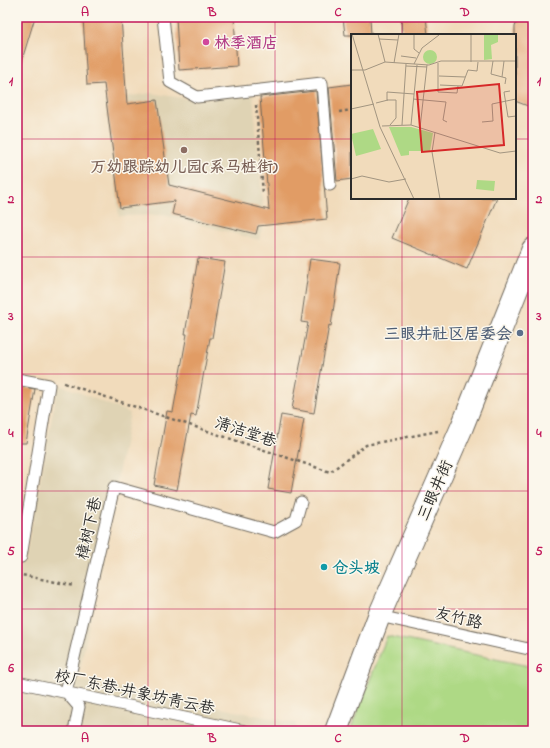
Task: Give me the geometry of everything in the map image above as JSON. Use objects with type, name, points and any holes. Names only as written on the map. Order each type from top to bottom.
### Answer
[{"type":"street","name":"三眼井街","points":[[336,731],[379,616],[462,426],[533,249]]},
{"type":"lane","points":[[163,17],[170,82],[198,97],[322,83],[330,185]]},
{"type":"lane","points":[[17,379],[49,385],[21,557],[17,556]]},
{"type":"lane","name":"樟树下巷","points":[[66,692],[114,487],[274,532],[296,520],[301,502]]},
{"type":"lane","name":"友竹路","points":[[379,616],[533,650]]},
{"type":"lane","name":"校厂东巷·井象坊青云巷","points":[[17,682],[245,731]]},
{"type":"lane","points":[[66,692],[79,707],[74,731]]},
{"type":"path","points":[[254,90],[263,194]]},
{"type":"path","name":"清洁堂巷","points":[[57,381],[330,472],[366,445],[462,426]]},
{"type":"path","points":[[17,574],[90,589]]},
{"type":"shaded area","name":"万幼跟踪幼儿园(系马桩街)","points":[[151,93],[194,100],[253,94],[264,220],[259,240],[164,215],[119,216],[105,100]]},
{"type":"shaded area","points":[[58,384],[130,413],[78,680],[296,723],[295,731],[17,731],[17,559],[25,562]]},
{"type":"green space","points":[[387,636],[533,667],[533,731],[350,731]]},
{"type":"building","points":[[17,17],[35,17],[21,63],[17,62]]},
{"type":"building","points":[[83,17],[121,17],[127,104],[157,100],[169,185],[269,210],[260,97],[316,91],[327,219],[258,226],[256,234],[172,214],[175,201],[120,208],[104,84],[87,85]]},
{"type":"building","name":"林季酒店","points":[[176,17],[234,17],[237,66],[179,70]]},
{"type":"building","points":[[343,17],[370,17],[371,34],[345,35]]},
{"type":"building","points":[[401,17],[426,17],[428,34],[402,34]]},
{"type":"building","points":[[518,17],[533,17],[533,108],[516,101],[515,27]]},
{"type":"building","points":[[351,84],[351,179],[337,181],[329,87]]},
{"type":"building","points":[[409,199],[497,199],[467,269],[392,238]]},
{"type":"building","points":[[198,258],[225,262],[212,338],[210,338],[196,416],[191,415],[177,490],[154,485],[167,411],[173,412],[187,334],[185,334]]},
{"type":"building","points":[[310,259],[340,263],[331,326],[329,325],[314,413],[292,409],[308,323],[301,322]]},
{"type":"building","points":[[17,386],[35,389],[26,443],[17,443]]},
{"type":"building","points":[[281,415],[304,419],[291,493],[268,489]]},
{"type":"place","name":"林季酒店","points":[[206,42]]},
{"type":"place","name":"万幼跟踪幼儿园(系马桩街)","points":[[184,150]]},
{"type":"place","name":"三眼井社区居委会","points":[[520,333]]},
{"type":"place","name":"仓头坡","points":[[324,567]]}]
